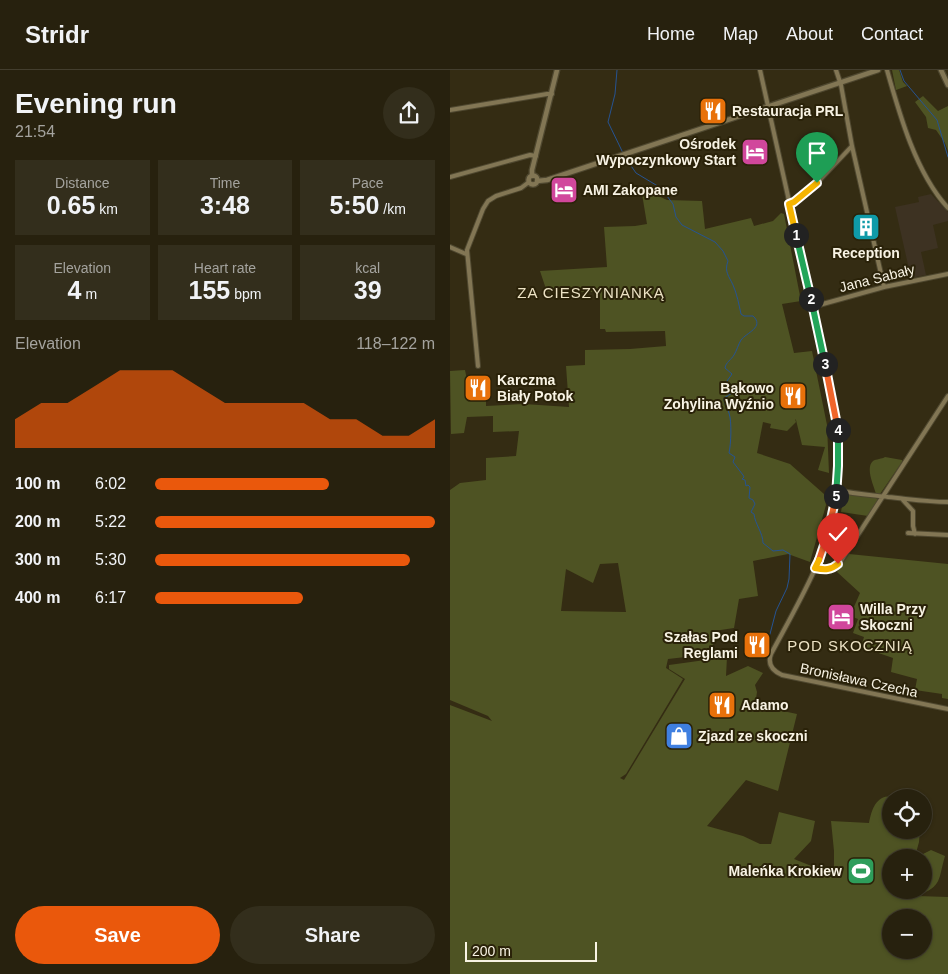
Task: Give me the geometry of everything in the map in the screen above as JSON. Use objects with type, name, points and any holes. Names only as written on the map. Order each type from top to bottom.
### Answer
[{"type":"street","points":[[478,366],[466,254],[483,209],[488,201],[496,196],[522,187],[529,182],[529,178],[532,176],[557,70]]},
{"type":"street","points":[[760,70],[836,418],[839,449],[837,490],[828,533],[815,568],[833,569],[838,564],[948,396]]},
{"type":"street","points":[[836,70],[884,287]]},
{"type":"street","points":[[529,182],[533,184],[537,181],[547,180],[625,155],[878,70]]},
{"type":"street","points":[[887,70],[910,138],[927,179],[933,190],[948,208]]},
{"type":"street","points":[[941,70],[948,85]]},
{"type":"street","points":[[450,110],[552,94]]},
{"type":"street","points":[[789,204],[817,183],[852,146]]},
{"type":"street","points":[[450,177],[530,155],[536,156]]},
{"type":"street","points":[[532,176],[536,177],[537,181]]},
{"type":"street","points":[[450,247],[466,254]]},
{"type":"street","name":"Jana Sabały","points":[[812,307],[884,287],[948,274]]},
{"type":"street","points":[[837,490],[868,496],[927,502],[948,502]]},
{"type":"street","points":[[902,499],[913,512],[915,534]]},
{"type":"street","points":[[908,533],[948,535]]},
{"type":"street","name":"Bronisława Czecha","points":[[815,568],[771,654],[770,664],[774,671],[784,675],[948,710]]},
{"type":"shaded area","points":[[931,194],[948,212],[948,221],[933,225],[938,248],[921,252],[926,275],[911,278],[895,207],[919,202],[918,197]]},
{"type":"green space","points":[[892,70],[899,70],[903,82],[907,86],[896,90]]},
{"type":"green space","points":[[923,96],[938,111],[948,106],[948,151],[936,130],[928,128],[926,117],[915,102]]},
{"type":"green space","points":[[641,188],[667,200],[702,201],[705,229],[751,218],[754,226],[773,221],[781,213],[784,214],[801,301],[782,304],[794,353],[812,351],[827,425],[829,473],[818,470],[825,447],[802,445],[796,420],[795,419],[796,422],[787,431],[770,428],[771,424],[763,422],[757,453],[790,464],[824,494],[826,505],[810,562],[788,554],[753,561],[758,596],[739,599],[734,628],[714,631],[712,654],[668,659],[666,668],[683,679],[626,774],[620,778],[624,780],[685,679],[669,669],[669,665],[727,657],[726,676],[748,666],[763,673],[755,685],[757,692],[755,705],[797,714],[778,791],[746,780],[707,826],[743,836],[760,844],[771,844],[779,812],[815,821],[811,841],[794,859],[834,875],[831,821],[869,823],[874,807],[882,798],[882,839],[919,839],[917,849],[882,849],[882,899],[932,899],[932,896],[948,897],[948,974],[450,974],[450,705],[492,721],[488,716],[450,700],[450,490],[460,483],[486,480],[486,458],[516,456],[519,431],[493,432],[493,416],[467,417],[464,433],[451,434],[450,371],[465,370],[471,400],[486,399],[486,406],[524,404],[569,407],[566,366],[585,365],[585,350],[666,346],[665,331],[606,332],[605,329],[600,329],[600,292],[547,292],[540,271],[607,267],[604,227],[647,224]],"holes":[[[618,563],[626,612],[561,611],[566,569],[593,583],[600,564]]]},
{"type":"green space","points":[[885,457],[902,460],[902,462],[880,494],[876,494],[870,468],[874,460]]},
{"type":"green space","points":[[844,494],[875,497],[878,500],[868,516],[841,512]]},
{"type":"green space","points":[[849,554],[948,564],[948,699],[942,698],[942,694],[915,690],[917,679],[891,672],[893,658],[861,647],[864,637],[853,633],[858,619],[850,616],[860,593],[837,572]]},
{"type":"green space","points":[[932,850],[945,856],[940,876],[932,888]]},
{"type":"waterway","points":[[617,70],[615,94],[608,122],[623,153]]},
{"type":"waterway","points":[[900,70],[904,81],[937,120],[948,157]]},
{"type":"waterway","points":[[625,157],[636,173],[661,188],[673,204],[676,217],[682,225],[715,242],[723,251],[728,261],[727,271],[736,292],[741,314],[753,316],[757,323],[756,327],[743,337],[734,355],[727,363],[725,368],[732,374],[727,381],[726,389],[732,393],[724,398],[731,422],[729,453],[735,457],[733,462],[743,475],[742,479],[745,480],[746,486],[750,487],[749,498],[755,504],[751,512],[754,514],[763,543],[773,551],[783,550],[790,554],[787,588],[776,611],[770,634],[759,654]]},
{"type":"place","name":"Restauracja PRL","points":[[713,111]]},
{"type":"place","name":"Ośrodek Wypoczynkowy Start","points":[[755,152]]},
{"type":"place","name":"AMI Zakopane","points":[[564,190]]},
{"type":"place","name":"Reception","points":[[866,227]]},
{"type":"place","name":"Karczma Biały Potok","points":[[478,388]]},
{"type":"place","name":"Bąkowo Zohylina Wyźnio","points":[[793,396]]},
{"type":"place","name":"Willa Przy Skoczni","points":[[841,617]]},
{"type":"place","name":"Szałas Pod Reglami","points":[[757,645]]},
{"type":"place","name":"Adamo","points":[[722,705]]},
{"type":"place","name":"Zjazd ze skoczni","points":[[679,736]]},
{"type":"place","name":"Maleńka Krokiew","points":[[861,871]]},
{"type":"district","name":"ZA CIESZYNIANKĄ","points":[[591,292]]},
{"type":"district","name":"POD SKOCZNIĄ","points":[[850,645]]},
{"type":"route","points":[[817,183],[789,204],[833,400],[838,438],[837,488],[832,518],[815,568],[833,569],[838,564]]}]
